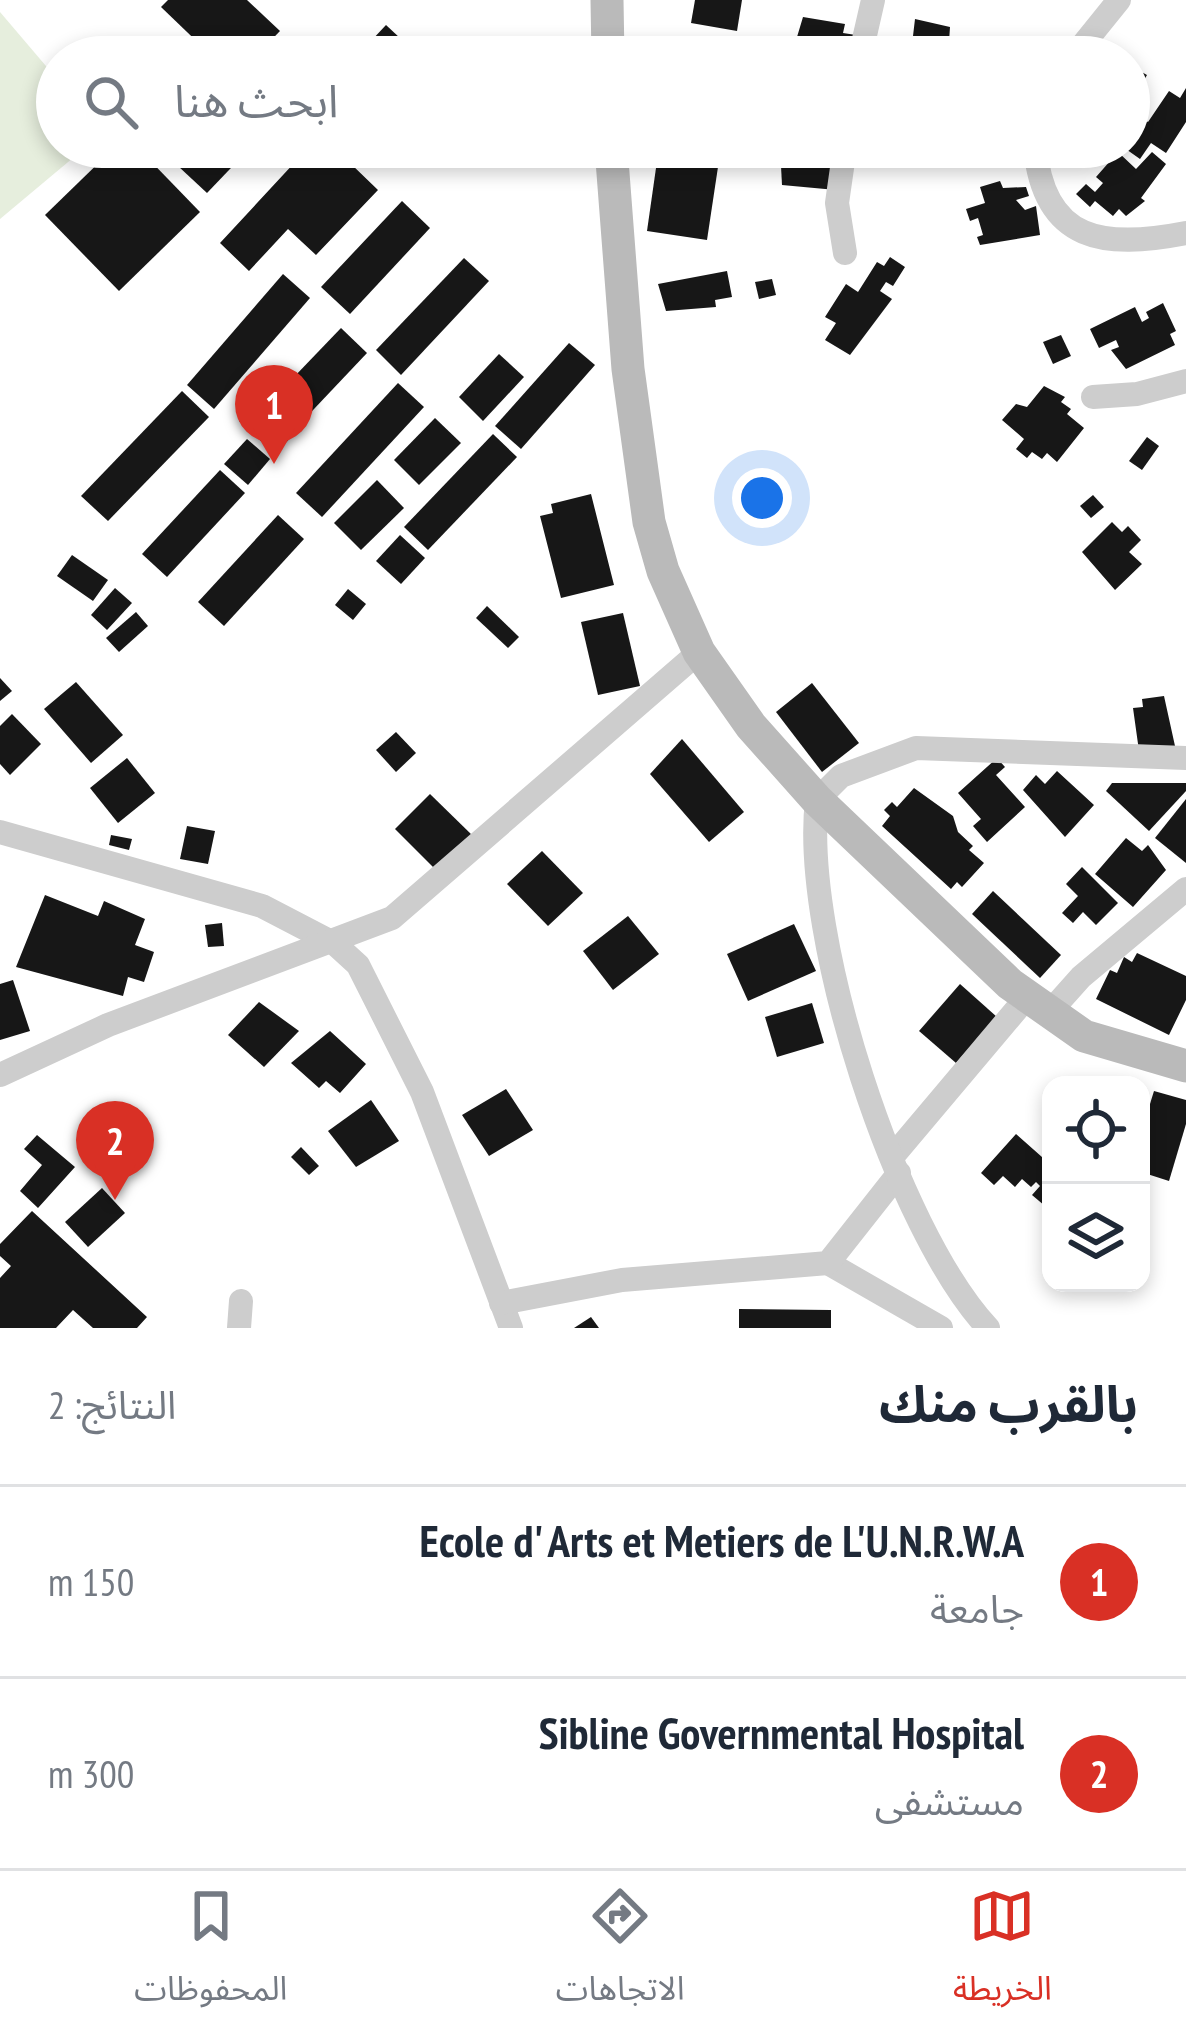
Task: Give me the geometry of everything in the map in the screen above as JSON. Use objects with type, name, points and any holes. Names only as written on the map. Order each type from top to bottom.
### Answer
[{"type":"main road","points":[[607,0],[608,36]]},
{"type":"main road","points":[[613,168],[628,369],[649,522],[669,588],[699,652],[751,726],[817,800],[1037,1006],[1108,1046],[1186,1066]]},
{"type":"street","points":[[865,36],[874,0]]},
{"type":"street","points":[[1090,36],[1119,0]]},
{"type":"street","points":[[842,168],[837,203],[845,254]]},
{"type":"street","points":[[1040,168],[1048,206],[1075,230],[1107,240],[1145,242],[1186,233]]},
{"type":"street","points":[[1093,398],[1137,394],[1186,381]]},
{"type":"street","points":[[0,1075],[19,1062],[229,976],[335,944],[413,903],[699,652]]},
{"type":"street","points":[[988,1328],[931,1247],[896,1165],[845,1016],[823,916],[815,850],[817,800],[841,776],[916,748],[1186,758]]},
{"type":"street","points":[[0,813],[9,833],[217,890],[335,944],[358,965],[422,1092],[511,1328]]},
{"type":"street","points":[[828,1263],[896,1165],[1037,1006],[1081,977],[1186,890]]},
{"type":"street","points":[[501,1303],[622,1280],[828,1263],[941,1328]]},
{"type":"street","points":[[239,1328],[241,1301]]},
{"type":"green space","points":[[0,12],[36,54],[36,168],[61,168],[0,219]]},
{"type":"building","points":[[168,0],[247,0],[280,31],[275,36],[191,36],[161,7]]},
{"type":"building","points":[[695,0],[742,0],[737,31],[691,23]]},
{"type":"building","points":[[803,17],[845,24],[843,33],[856,35],[856,36],[797,36]]},
{"type":"building","points":[[915,19],[950,27],[949,36],[913,36]]},
{"type":"building","points":[[386,25],[398,36],[376,36]]},
{"type":"building","points":[[1186,88],[1186,122],[1166,153],[1150,144],[1150,119],[1169,91],[1180,98]]},
{"type":"building","points":[[1152,152],[1166,164],[1141,198],[1145,201],[1126,216],[1119,209],[1113,216],[1095,201],[1090,207],[1076,194],[1086,184],[1095,192],[1103,183],[1096,177],[1104,168],[1150,168]]},
{"type":"building","points":[[93,168],[157,168],[200,212],[119,291],[45,215]]},
{"type":"building","points":[[180,168],[231,168],[207,193]]},
{"type":"building","points":[[290,168],[355,168],[378,190],[316,255],[288,229],[249,271],[220,243]]},
{"type":"building","points":[[656,168],[718,168],[707,240],[647,231]]},
{"type":"building","points":[[781,168],[838,168],[836,190],[782,185]]},
{"type":"building","points":[[1000,181],[1003,188],[1026,187],[1029,196],[1016,200],[1025,210],[1036,206],[1040,235],[980,245],[977,237],[983,235],[978,218],[970,221],[966,209],[985,203],[980,187]]},
{"type":"building","points":[[402,201],[430,228],[350,314],[321,287]]},
{"type":"building","points":[[890,257],[905,267],[893,286],[886,282],[880,291],[892,299],[850,355],[825,340],[836,323],[825,317],[846,284],[858,292],[877,262],[884,266]]},
{"type":"building","points":[[464,258],[489,281],[401,375],[376,350]]},
{"type":"building","points":[[727,271],[732,297],[715,300],[716,307],[666,311],[658,284]]},
{"type":"building","points":[[283,274],[310,298],[214,409],[187,385]]},
{"type":"building","points":[[772,279],[776,295],[759,299],[755,282]]},
{"type":"building","points":[[1163,303],[1176,331],[1170,334],[1175,345],[1126,369],[1111,350],[1119,347],[1116,340],[1099,348],[1090,329],[1135,307],[1142,322],[1149,318],[1146,312]]},
{"type":"building","points":[[341,328],[367,353],[296,428],[269,403]]},
{"type":"building","points":[[1061,335],[1071,356],[1053,364],[1043,342]]},
{"type":"building","points":[[569,343],[595,365],[521,449],[495,426]]},
{"type":"building","points":[[499,354],[524,377],[483,421],[459,397]]},
{"type":"building","points":[[398,383],[424,407],[322,517],[296,493]]},
{"type":"building","points":[[1044,386],[1065,397],[1061,402],[1071,409],[1067,414],[1084,428],[1057,462],[1047,453],[1042,459],[1032,452],[1027,458],[1016,449],[1024,439],[1002,420],[1016,404],[1027,407]]},
{"type":"building","points":[[182,391],[209,417],[108,521],[81,496]]},
{"type":"building","points":[[260,398],[296,432],[275,454],[239,421]]},
{"type":"building","points":[[435,418],[461,443],[419,485],[394,460]]},
{"type":"building","points":[[493,434],[517,457],[428,550],[404,527]]},
{"type":"building","points":[[1147,437],[1159,446],[1142,470],[1129,461]]},
{"type":"building","points":[[247,439],[270,459],[248,485],[224,464]]},
{"type":"building","points":[[220,470],[245,493],[167,577],[142,554]]},
{"type":"building","points":[[377,480],[404,508],[361,550],[334,523]]},
{"type":"building","points":[[591,494],[614,585],[561,598],[540,516],[553,513],[551,504]]},
{"type":"building","points":[[1093,495],[1104,507],[1091,518],[1080,506]]},
{"type":"building","points":[[278,515],[304,539],[224,626],[198,602]]},
{"type":"building","points":[[1112,522],[1122,532],[1128,526],[1141,540],[1129,552],[1142,564],[1115,590],[1082,552]]},
{"type":"building","points":[[400,535],[425,558],[401,584],[376,561]]},
{"type":"building","points":[[72,555],[108,580],[93,601],[57,576]]},
{"type":"building","points":[[115,588],[132,603],[107,630],[91,615]]},
{"type":"building","points":[[348,589],[366,604],[353,620],[335,605]]},
{"type":"building","points":[[487,606],[519,637],[508,648],[476,618]]},
{"type":"building","points":[[136,612],[148,626],[119,652],[106,638]]},
{"type":"building","points":[[623,613],[640,686],[598,695],[581,622]]},
{"type":"building","points":[[0,678],[12,691],[0,701]]},
{"type":"building","points":[[76,682],[123,735],[91,763],[44,709]]},
{"type":"building","points":[[812,683],[859,743],[822,772],[776,712]]},
{"type":"building","points":[[1164,696],[1175,746],[1139,751],[1133,708],[1143,707],[1142,699]]},
{"type":"building","points":[[12,714],[41,744],[10,775],[0,764],[0,726]]},
{"type":"building","points":[[396,732],[416,753],[396,772],[376,750]]},
{"type":"building","points":[[682,739],[744,812],[709,842],[650,774]]},
{"type":"building","points":[[127,758],[155,793],[118,823],[90,788]]},
{"type":"building","points":[[997,758],[1005,767],[996,775],[1025,807],[987,842],[973,826],[981,819],[958,793]]},
{"type":"building","points":[[1057,771],[1094,805],[1065,837],[1023,790],[1036,775],[1045,784]]},
{"type":"building","points":[[1112,783],[1186,783],[1186,791],[1149,831],[1106,791]]},
{"type":"building","points":[[914,788],[953,816],[958,832],[973,846],[969,850],[984,863],[962,887],[957,882],[951,889],[882,826],[890,816],[884,810],[892,802],[897,807]]},
{"type":"building","points":[[430,794],[473,836],[438,872],[395,829]]},
{"type":"building","points":[[1186,799],[1186,863],[1155,838]]},
{"type":"building","points":[[187,826],[215,831],[208,864],[180,859]]},
{"type":"building","points":[[111,835],[132,839],[129,850],[109,845]]},
{"type":"building","points":[[1126,838],[1142,851],[1148,845],[1166,870],[1133,907],[1095,874]]},
{"type":"building","points":[[542,851],[583,893],[548,926],[507,884]]},
{"type":"building","points":[[1082,867],[1118,903],[1096,925],[1083,912],[1073,923],[1062,913],[1078,896],[1066,884]]},
{"type":"building","points":[[993,891],[1061,955],[1040,978],[972,914]]},
{"type":"building","points":[[45,895],[98,916],[104,901],[145,919],[135,945],[154,952],[144,982],[128,977],[123,996],[16,967]]},
{"type":"building","points":[[628,916],[659,954],[613,990],[583,951]]},
{"type":"building","points":[[222,923],[224,946],[208,947],[205,925]]},
{"type":"building","points":[[794,924],[816,971],[748,1001],[727,954]]},
{"type":"building","points":[[1137,953],[1186,976],[1186,1000],[1169,1035],[1096,999],[1110,970],[1117,973],[1124,957],[1132,962]]},
{"type":"building","points":[[13,980],[30,1031],[0,1040],[0,984]]},
{"type":"building","points":[[960,984],[997,1017],[956,1063],[919,1031]]},
{"type":"building","points":[[259,1002],[299,1031],[264,1067],[228,1035]]},
{"type":"building","points":[[812,1003],[824,1043],[777,1057],[765,1017]]},
{"type":"building","points":[[330,1031],[366,1064],[340,1093],[326,1081],[319,1088],[291,1063]]},
{"type":"building","points":[[506,1089],[533,1130],[489,1156],[462,1115]]},
{"type":"building","points":[[1154,1091],[1186,1100],[1186,1124],[1169,1181],[1150,1175]]},
{"type":"building","points":[[371,1100],[399,1141],[356,1167],[328,1131]]},
{"type":"building","points":[[1016,1134],[1042,1157],[1042,1203],[1032,1195],[1040,1186],[1036,1182],[1031,1187],[1022,1179],[1015,1187],[1003,1176],[994,1185],[981,1173]]},
{"type":"building","points":[[37,1135],[75,1167],[38,1208],[20,1191],[42,1165],[24,1149]]},
{"type":"building","points":[[301,1147],[319,1166],[309,1175],[291,1157]]},
{"type":"building","points":[[102,1188],[125,1213],[88,1247],[65,1222]]},
{"type":"building","points":[[32,1211],[147,1317],[137,1328],[93,1328],[73,1310],[56,1328],[0,1328],[0,1278],[11,1266],[0,1256],[0,1244]]},
{"type":"building","points":[[739,1309],[831,1310],[831,1328],[739,1328]]},
{"type":"building","points":[[591,1317],[599,1328],[574,1328]]},
{"type":"place","name":"Ecole d' Arts et Metiers de L'U.N.R.W.A","points":[[274,464]]},
{"type":"place","name":"Sibline Governmental Hospital","points":[[115,1200]]}]
